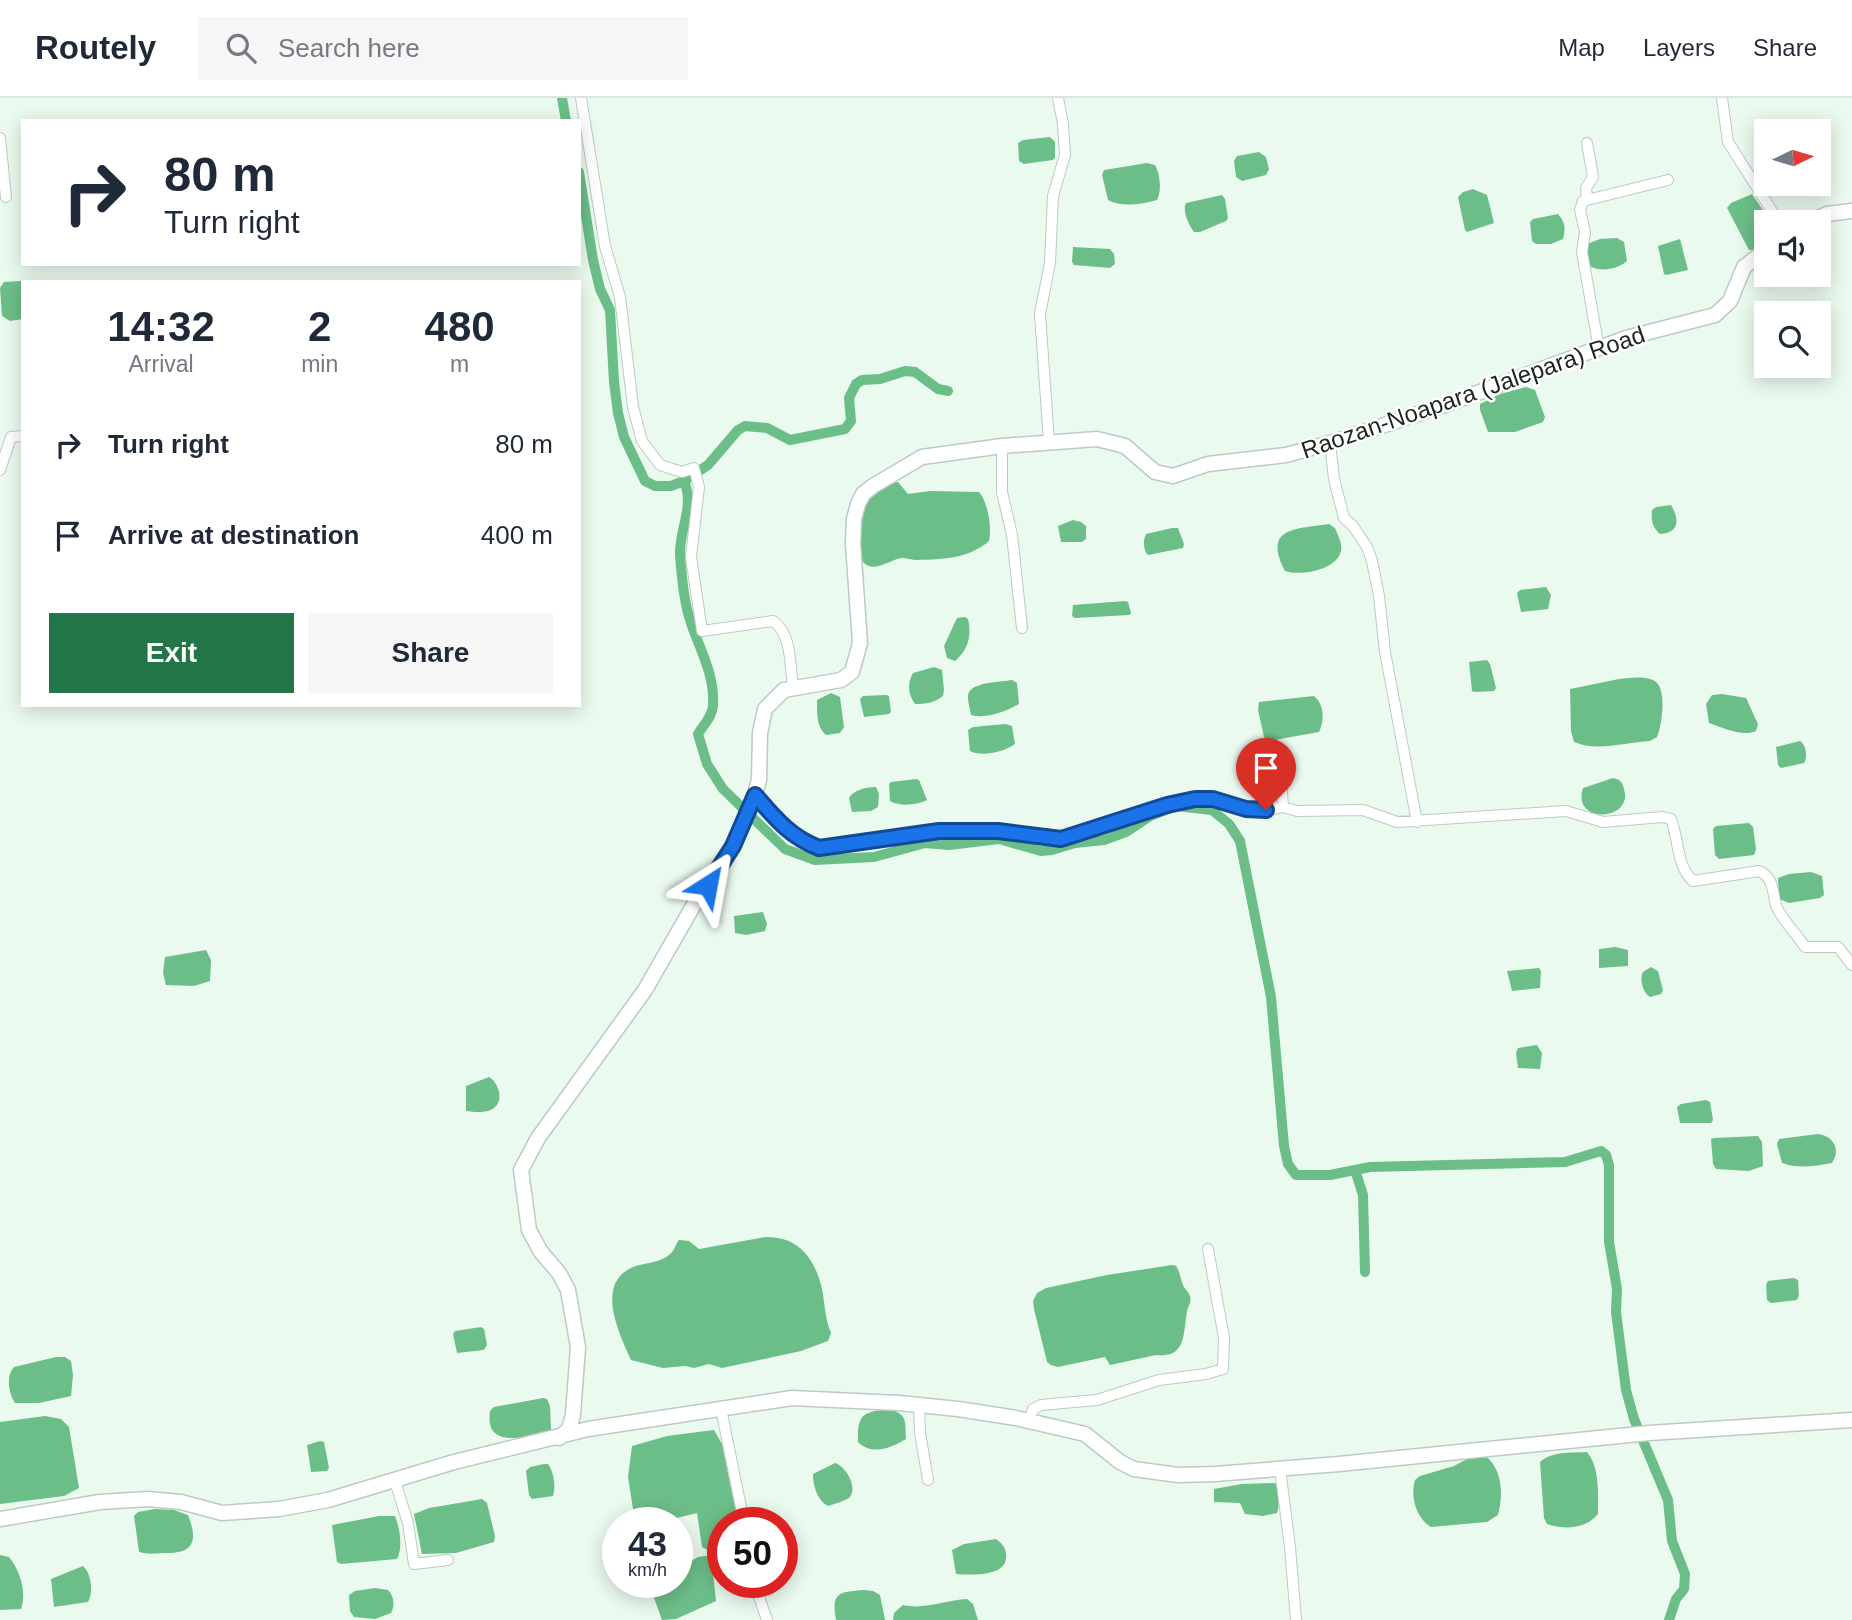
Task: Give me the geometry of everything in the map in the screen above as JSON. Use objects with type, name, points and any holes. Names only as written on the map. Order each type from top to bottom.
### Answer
[{"type":"main road","points":[[1831,214],[1852,211]]},
{"type":"main road","name":"Raozan-Noapara (Jalepara) Road","points":[[559,1438],[569,1429],[573,1415],[578,1347],[568,1290],[529,1230],[521,1170],[538,1138],[645,989],[692,908],[724,862],[754,798],[760,771],[760,733],[765,709],[784,690],[841,680],[852,673],[860,643],[853,544],[854,520],[863,494],[922,457],[1002,446],[1097,439],[1132,451],[1155,472],[1173,476],[1208,464],[1286,455],[1465,398],[1626,338],[1720,313],[1730,301],[1744,267],[1754,259]]},
{"type":"main road","points":[[0,1519],[124,1500],[165,1500],[222,1513],[279,1509],[328,1500],[492,1452],[588,1429],[800,1397],[958,1409],[1029,1421],[1085,1434],[1120,1462],[1142,1471],[1167,1474],[1280,1469],[1649,1433],[1852,1420]]},
{"type":"street","points":[[581,98],[605,246],[620,297],[633,407],[642,441],[660,465],[682,472],[694,468],[699,487],[691,557],[702,631],[773,621],[779,625],[786,643],[793,688]]},
{"type":"street","points":[[1049,442],[1040,314],[1050,263],[1053,197],[1065,155],[1058,98]]},
{"type":"street","points":[[1722,98],[1728,142],[1771,210]]},
{"type":"street","points":[[0,138],[6,197]]},
{"type":"street","points":[[1587,143],[1593,177],[1586,188],[1587,199]]},
{"type":"street","points":[[1599,349],[1582,252],[1585,232],[1580,210],[1583,201],[1668,180]]},
{"type":"street","points":[[0,470],[11,437],[21,436]]},
{"type":"street","points":[[1330,443],[1334,480],[1344,517],[1367,547],[1371,561],[1417,822]]},
{"type":"street","points":[[1002,446],[1002,492],[1012,535],[1022,628]]},
{"type":"street","points":[[1279,750],[1283,807]]},
{"type":"street","points":[[754,798],[781,825],[802,841],[819,848],[939,831],[998,831],[1061,839],[1167,805],[1195,799],[1213,799],[1246,809],[1283,807],[1297,811],[1363,810],[1397,822],[1566,811],[1604,822],[1663,817],[1671,820],[1686,876],[1693,881],[1759,870],[1770,878],[1776,908],[1805,947],[1838,947],[1852,965]]},
{"type":"street","points":[[1029,1421],[1034,1409],[1041,1405],[1097,1400],[1159,1380],[1223,1369],[1224,1338],[1208,1249]]},
{"type":"street","points":[[919,1405],[920,1433],[928,1480]]},
{"type":"street","points":[[721,1409],[741,1507]]},
{"type":"street","points":[[1280,1469],[1296,1620]]},
{"type":"street","points":[[395,1481],[408,1522],[414,1564],[447,1560]]},
{"type":"street","points":[[759,1598],[767,1620]]},
{"type":"shaded area","points":[[1050,137],[1055,142],[1053,160],[1024,164],[1019,161],[1018,143]]},
{"type":"shaded area","points":[[1259,152],[1266,157],[1269,169],[1266,175],[1242,181],[1236,177],[1234,161],[1237,156]]},
{"type":"shaded area","points":[[1147,163],[1155,165],[1158,173],[1160,187],[1157,200],[1126,205],[1108,200],[1102,175],[1104,170]]},
{"type":"shaded area","points":[[1473,189],[1487,195],[1494,223],[1467,232],[1458,197]]},
{"type":"shaded area","points":[[1752,194],[1763,210],[1754,210],[1753,250],[1749,250],[1727,208],[1731,203]]},
{"type":"shaded area","points":[[1222,195],[1228,218],[1226,221],[1194,232],[1185,214],[1186,203]]},
{"type":"shaded area","points":[[1558,214],[1564,225],[1563,239],[1551,244],[1536,244],[1532,241],[1530,222]]},
{"type":"shaded area","points":[[1617,238],[1624,242],[1627,261],[1610,269],[1591,267],[1587,244],[1600,239]]},
{"type":"shaded area","points":[[1680,239],[1688,270],[1666,275],[1658,246]]},
{"type":"shaded area","points":[[1073,247],[1110,249],[1114,254],[1115,264],[1110,268],[1074,265]]},
{"type":"shaded area","points":[[21,281],[21,319],[10,321],[2,316],[0,288],[4,282]]},
{"type":"shaded area","points":[[1526,387],[1535,390],[1545,417],[1543,422],[1515,432],[1488,432],[1480,404],[1500,394]]},
{"type":"shaded area","points":[[898,482],[908,494],[930,491],[979,492],[988,515],[989,541],[973,551],[955,557],[917,560],[901,558],[874,567],[865,564],[861,557],[859,533],[862,513],[871,496],[887,485]]},
{"type":"shaded area","points":[[1671,505],[1676,516],[1676,525],[1671,531],[1660,534],[1653,523],[1652,510]]},
{"type":"shaded area","points":[[1073,520],[1086,526],[1086,539],[1082,542],[1061,542],[1058,526]]},
{"type":"shaded area","points":[[1329,524],[1335,528],[1341,544],[1336,560],[1315,571],[1285,571],[1279,557],[1280,538],[1295,529]]},
{"type":"shaded area","points":[[1178,528],[1183,548],[1148,555],[1144,545],[1146,534]]},
{"type":"shaded area","points":[[1546,587],[1551,595],[1548,609],[1521,612],[1517,593],[1520,590]]},
{"type":"shaded area","points":[[1128,602],[1131,613],[1129,615],[1072,616],[1073,605]]},
{"type":"shaded area","points":[[965,617],[969,625],[968,642],[955,661],[947,658],[944,646],[957,618]]},
{"type":"shaded area","points":[[1487,660],[1496,688],[1494,691],[1474,692],[1469,662]]},
{"type":"shaded area","points":[[934,667],[942,670],[943,696],[930,703],[915,704],[909,689],[913,673]]},
{"type":"shaded area","points":[[1645,678],[1658,684],[1662,706],[1657,737],[1650,741],[1602,746],[1574,742],[1571,731],[1570,689],[1619,679]]},
{"type":"shaded area","points":[[1012,680],[1017,683],[1019,704],[995,714],[971,715],[968,697],[972,689],[982,684]]},
{"type":"shaded area","points":[[831,693],[840,697],[844,727],[840,733],[826,735],[819,723],[817,700]]},
{"type":"shaded area","points":[[1712,695],[1746,698],[1758,724],[1756,731],[1739,732],[1709,723],[1706,704]]},
{"type":"shaded area","points":[[863,696],[889,696],[889,714],[864,717],[860,699]]},
{"type":"shaded area","points":[[1314,696],[1320,703],[1322,712],[1319,732],[1269,741],[1264,737],[1258,710],[1259,702]]},
{"type":"shaded area","points":[[1005,724],[1012,726],[1015,744],[993,753],[980,754],[970,751],[968,730],[973,727]]},
{"type":"shaded area","points":[[1800,741],[1806,751],[1804,763],[1781,768],[1778,765],[1776,747]]},
{"type":"shaded area","points":[[1613,778],[1621,782],[1624,789],[1625,800],[1620,808],[1603,814],[1593,813],[1586,808],[1582,800],[1583,788]]},
{"type":"shaded area","points":[[919,780],[927,800],[909,805],[890,801],[891,782]]},
{"type":"shaded area","points":[[876,787],[879,794],[878,807],[871,811],[852,812],[849,798],[851,795]]},
{"type":"shaded area","points":[[1749,823],[1753,827],[1756,849],[1754,855],[1719,859],[1715,855],[1713,829],[1716,826]]},
{"type":"shaded area","points":[[1811,872],[1822,876],[1824,895],[1789,903],[1779,899],[1778,878]]},
{"type":"shaded area","points":[[763,912],[767,924],[765,931],[746,935],[735,933],[734,916]]},
{"type":"shaded area","points":[[1615,947],[1628,950],[1628,966],[1599,968],[1599,949]]},
{"type":"shaded area","points":[[206,950],[211,960],[210,981],[194,986],[166,985],[163,973],[165,957]]},
{"type":"shaded area","points":[[1651,967],[1658,971],[1663,990],[1661,994],[1650,997],[1641,978],[1643,972]]},
{"type":"shaded area","points":[[1539,968],[1540,988],[1512,991],[1507,971]]},
{"type":"shaded area","points":[[1537,1045],[1542,1053],[1540,1069],[1518,1068],[1518,1048]]},
{"type":"shaded area","points":[[489,1077],[499,1091],[498,1104],[485,1112],[466,1111],[466,1086]]},
{"type":"shaded area","points":[[1706,1100],[1710,1102],[1713,1120],[1711,1123],[1680,1123],[1677,1107]]},
{"type":"shaded area","points":[[1824,1135],[1834,1144],[1836,1153],[1832,1163],[1800,1166],[1782,1163],[1777,1144],[1779,1139]]},
{"type":"shaded area","points":[[1758,1136],[1762,1142],[1763,1166],[1749,1171],[1716,1169],[1713,1164],[1711,1139]]},
{"type":"shaded area","points":[[765,1237],[787,1240],[810,1259],[822,1289],[831,1333],[828,1341],[801,1351],[722,1368],[709,1364],[694,1368],[663,1368],[631,1360],[621,1338],[612,1299],[619,1277],[629,1269],[666,1257],[679,1240],[689,1241],[699,1249]]},
{"type":"shaded area","points":[[1172,1265],[1178,1269],[1190,1298],[1182,1343],[1173,1353],[1110,1365],[1105,1357],[1058,1367],[1047,1362],[1034,1309],[1033,1301],[1037,1293],[1046,1288],[1107,1275]]},
{"type":"shaded area","points":[[1794,1278],[1798,1280],[1797,1300],[1771,1303],[1767,1300],[1768,1281]]},
{"type":"shaded area","points":[[481,1327],[484,1329],[487,1345],[484,1350],[457,1353],[453,1334],[455,1331]]},
{"type":"shaded area","points":[[65,1357],[71,1361],[71,1396],[39,1403],[15,1403],[9,1384],[14,1367]]},
{"type":"shaded area","points":[[547,1399],[550,1406],[551,1430],[514,1438],[500,1436],[493,1431],[490,1411],[494,1407]]},
{"type":"shaded area","points":[[889,1409],[902,1416],[906,1439],[888,1448],[875,1450],[858,1442],[859,1425],[863,1416],[873,1411]]},
{"type":"shaded area","points":[[45,1416],[61,1419],[69,1427],[79,1488],[64,1496],[0,1504],[0,1422]]},
{"type":"shaded area","points":[[714,1430],[722,1444],[735,1507],[707,1507],[707,1550],[702,1547],[697,1513],[693,1514],[693,1507],[633,1507],[628,1477],[632,1446],[667,1436]]},
{"type":"shaded area","points":[[324,1442],[329,1468],[327,1471],[311,1472],[307,1445]]},
{"type":"shaded area","points":[[1587,1452],[1596,1473],[1598,1514],[1587,1523],[1574,1527],[1547,1524],[1544,1518],[1540,1462],[1556,1454]]},
{"type":"shaded area","points":[[1469,1458],[1488,1458],[1497,1471],[1501,1493],[1498,1515],[1487,1522],[1431,1527],[1421,1518],[1415,1506],[1415,1480]]},
{"type":"shaded area","points":[[835,1463],[843,1468],[849,1477],[852,1493],[850,1497],[828,1506],[816,1492],[813,1474]]},
{"type":"shaded area","points":[[548,1464],[553,1475],[553,1496],[532,1499],[526,1471],[530,1467]]},
{"type":"shaded area","points":[[1275,1483],[1279,1498],[1277,1513],[1263,1516],[1245,1514],[1240,1503],[1214,1502],[1214,1489],[1242,1484]]},
{"type":"shaded area","points":[[482,1499],[487,1503],[494,1542],[456,1553],[422,1554],[414,1514],[429,1508]]},
{"type":"shaded area","points":[[174,1510],[188,1515],[193,1531],[189,1547],[177,1552],[139,1552],[134,1516],[138,1512]]},
{"type":"shaded area","points":[[379,1516],[395,1516],[400,1538],[397,1559],[341,1564],[337,1562],[332,1525]]},
{"type":"shaded area","points":[[996,1539],[1006,1552],[1004,1564],[1000,1569],[986,1574],[956,1574],[952,1550],[964,1544]]},
{"type":"shaded area","points":[[0,1555],[9,1557],[19,1575],[23,1589],[21,1609],[0,1610]]},
{"type":"shaded area","points":[[707,1556],[707,1598],[716,1598],[716,1601],[676,1619],[662,1620],[654,1598],[693,1598],[693,1560]]},
{"type":"shaded area","points":[[83,1566],[91,1583],[88,1602],[54,1607],[51,1579]]},
{"type":"shaded area","points":[[375,1588],[390,1592],[393,1601],[391,1613],[375,1619],[354,1617],[350,1611],[349,1595],[355,1591]]},
{"type":"shaded area","points":[[864,1590],[880,1595],[885,1620],[836,1620],[835,1604],[839,1595]]},
{"type":"shaded area","points":[[967,1599],[973,1604],[978,1620],[893,1620],[894,1613],[903,1605],[927,1606]]},
{"type":"waterway","points":[[562,98],[566,119]]},
{"type":"waterway","points":[[581,185],[593,260],[600,289],[610,310],[618,413],[624,437],[645,481],[655,486],[671,486],[684,481],[708,465],[738,430],[745,426],[767,428],[790,440],[845,429],[851,421],[849,398],[856,384],[862,380],[880,379],[905,371],[915,372],[938,389],[948,391]]},
{"type":"waterway","points":[[684,481],[688,500],[680,545],[684,592],[690,620],[710,676],[713,696],[711,714],[698,734],[707,764],[723,789],[785,849],[815,860],[874,857],[925,843],[949,845],[999,839],[1041,851],[1052,850],[1075,843],[1104,840],[1126,832],[1150,816],[1176,806],[1212,810],[1229,824],[1240,841],[1271,997],[1284,1146],[1288,1164],[1296,1175],[1330,1175],[1370,1167],[1565,1162],[1601,1151],[1606,1155],[1609,1165],[1609,1242],[1617,1289],[1616,1312],[1626,1390],[1634,1419],[1668,1500],[1672,1541],[1685,1574],[1684,1589],[1676,1599],[1669,1620]]},
{"type":"waterway","points":[[1355,1170],[1363,1195],[1365,1272]]},
{"type":"route","points":[[708,885],[733,846],[755,795],[792,835],[819,848],[939,831],[998,831],[1061,839],[1167,805],[1195,799],[1213,799],[1246,809],[1266,810]]}]
